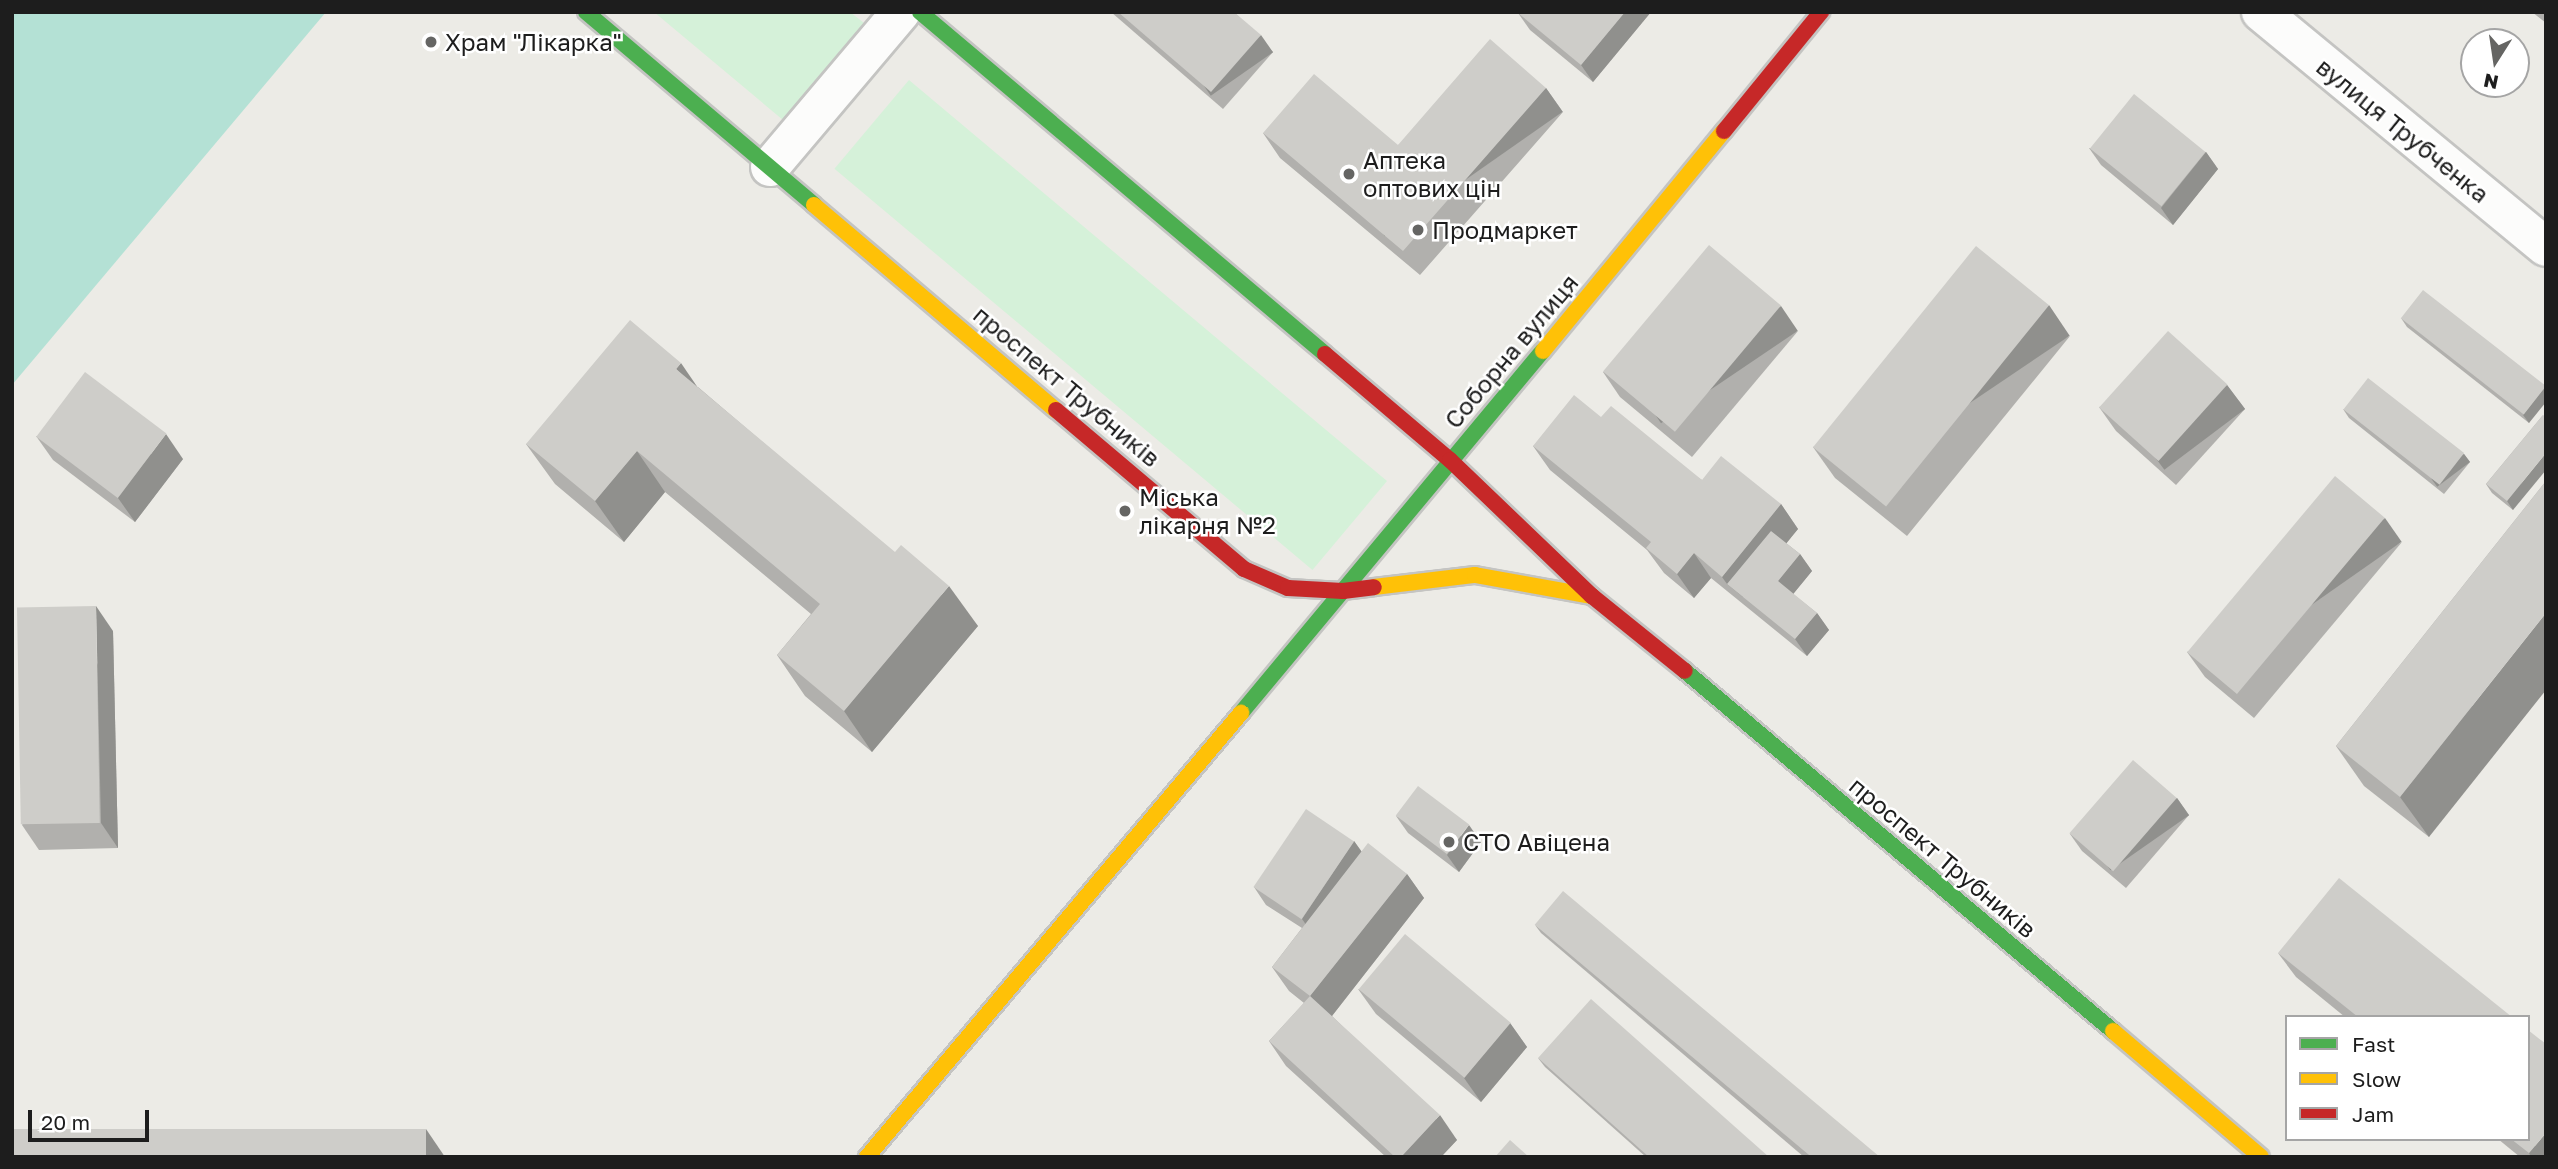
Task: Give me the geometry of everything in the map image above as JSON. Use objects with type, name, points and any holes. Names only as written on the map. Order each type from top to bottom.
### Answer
[{"type":"main road","name":"проспект Трубників","points":[[586,12],[1244,569],[1288,588],[1343,590],[1475,575],[1592,596]]},
{"type":"main road","name":"проспект Трубників","points":[[920,12],[1450,460],[1592,596],[1743,717],[2261,1157]]},
{"type":"main road","name":"Соборна вулиця","points":[[867,1157],[1343,590],[1821,12]]},
{"type":"street","points":[[770,167],[901,12]]},
{"type":"street","name":"вулиця Трубченка","points":[[2261,12],[2539,227]]},
{"type":"green space","points":[[654,12],[850,12],[864,23],[783,120]]},
{"type":"green space","points":[[909,80],[1387,481],[1312,570],[834,169]]},
{"type":"shaded area","points":[[12,12],[326,12],[12,385]]},
{"type":"building","points":[[1118,12],[1234,12],[1261,35],[1211,92]]},
{"type":"building","points":[[1519,12],[1625,12],[1581,65]]},
{"type":"building","points":[[1490,39],[1546,88],[1403,251],[1263,133],[1314,74],[1398,145]]},
{"type":"building","points":[[2134,94],[2205,152],[2161,206],[2090,148]]},
{"type":"building","points":[[1709,245],[1781,305],[1675,432],[1603,371]]},
{"type":"building","points":[[1976,246],[2049,305],[1886,506],[1813,447]]},
{"type":"building","points":[[2423,290],[2546,386],[2524,414],[2401,318]]},
{"type":"building","points":[[630,320],[681,363],[676,369],[895,552],[901,545],[949,586],[844,711],[777,655],[820,604],[637,451],[595,501],[526,444]]},
{"type":"building","points":[[2168,331],[2227,385],[2159,461],[2099,408]]},
{"type":"building","points":[[85,372],[166,433],[118,498],[36,437]]},
{"type":"building","points":[[2368,378],[2464,453],[2440,485],[2343,410]]},
{"type":"building","points":[[1574,395],[1601,417],[1611,406],[1702,480],[1721,456],[1781,504],[1722,577],[1694,553],[1677,574],[1646,548],[1651,542],[1533,446]]},
{"type":"building","points":[[2543,415],[2546,417],[2546,453],[2507,501],[2486,484]]},
{"type":"building","points":[[2335,476],[2385,518],[2237,694],[2187,652]]},
{"type":"building","points":[[2546,481],[2546,613],[2400,797],[2336,746]]},
{"type":"building","points":[[1771,531],[1800,554],[1778,581],[1817,613],[1795,639],[1727,584]]},
{"type":"building","points":[[96,606],[100,823],[21,824],[17,607]]},
{"type":"building","points":[[2133,760],[2177,798],[2113,871],[2069,833]]},
{"type":"building","points":[[1418,786],[1469,825],[1447,854],[1396,816]]},
{"type":"building","points":[[1306,809],[1354,841],[1302,919],[1253,887]]},
{"type":"building","points":[[1368,843],[1407,874],[1310,996],[1272,967]]},
{"type":"building","points":[[2339,878],[2510,1015],[2356,1015],[2278,953]]},
{"type":"building","points":[[1563,891],[1878,1155],[1812,1157],[1535,925]]},
{"type":"building","points":[[1405,934],[1511,1023],[1464,1078],[1359,989]]},
{"type":"building","points":[[1310,996],[1440,1115],[1401,1157],[1395,1157],[1269,1041]]},
{"type":"building","points":[[1591,999],[1769,1157],[1649,1157],[1538,1058]]},
{"type":"building","points":[[2530,1032],[2546,1044],[2546,1133],[2529,1153],[2514,1141],[2530,1141]]},
{"type":"building","points":[[12,1129],[426,1129],[426,1157],[12,1157]]},
{"type":"building","points":[[1510,1140],[1529,1157],[1495,1157]]},
{"type":"traffic: fast","points":[[586,12],[814,205]]},
{"type":"traffic: fast","points":[[920,12],[1325,354]]},
{"type":"traffic: fast","points":[[1241,713],[1543,351]]},
{"type":"traffic: fast","points":[[1685,671],[2113,1031]]},
{"type":"traffic: slow","points":[[1543,351],[1724,131]]},
{"type":"traffic: slow","points":[[814,205],[1056,410]]},
{"type":"traffic: slow","points":[[1374,587],[1475,575],[1592,596]]},
{"type":"traffic: slow","points":[[867,1157],[1241,713]]},
{"type":"traffic: slow","points":[[2113,1031],[2261,1157]]},
{"type":"traffic: jam","points":[[1724,131],[1821,12]]},
{"type":"traffic: jam","points":[[1325,354],[1450,460],[1592,596],[1685,671]]},
{"type":"traffic: jam","points":[[1056,410],[1244,569],[1288,588],[1343,591],[1374,587]]},
{"type":"place","name":"Храм \"Лікарка\"","points":[[431,42]]},
{"type":"place","name":"Аптека оптових цін","points":[[1349,174]]},
{"type":"place","name":"Продмаркет","points":[[1418,230]]},
{"type":"place","name":"Міська лікарня №2","points":[[1125,511]]},
{"type":"place","name":"СТО Авіцена","points":[[1449,842]]}]
